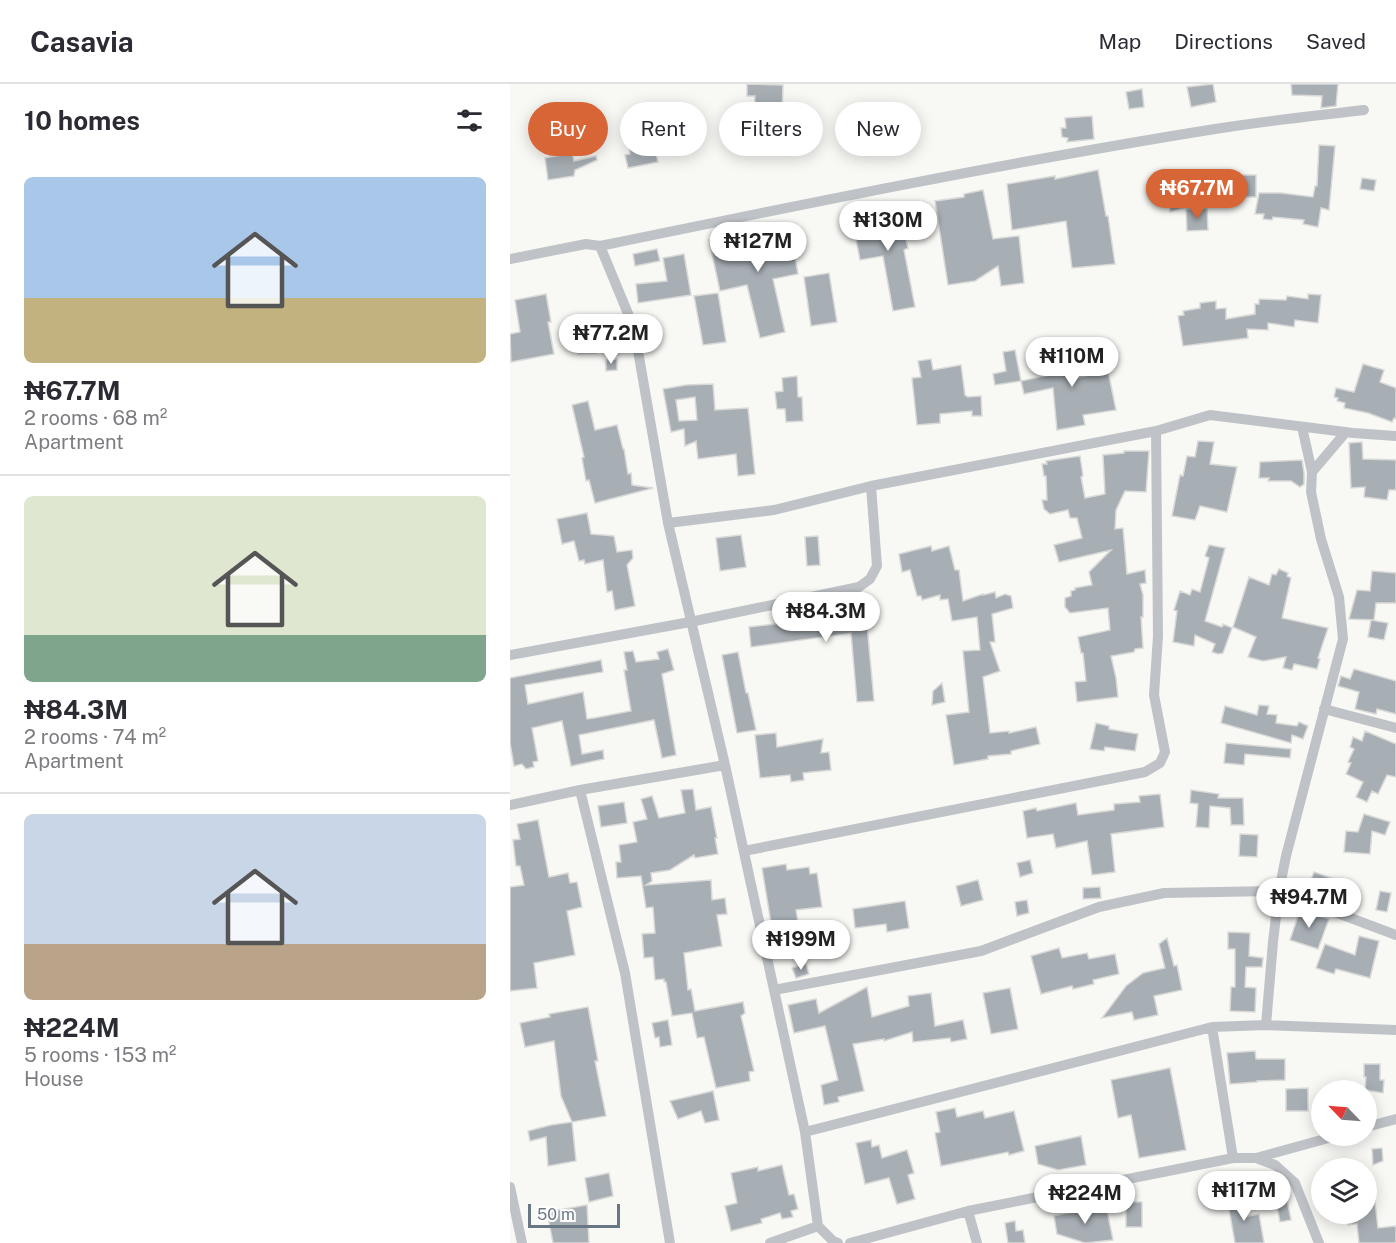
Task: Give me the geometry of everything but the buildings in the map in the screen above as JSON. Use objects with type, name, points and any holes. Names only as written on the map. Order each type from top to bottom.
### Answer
[{"type":"street","points":[[510,259],[586,244],[600,246],[860,192],[1048,157],[1217,128],[1364,110]]},
{"type":"street","points":[[600,246],[634,328],[668,523],[725,765],[805,1132],[818,1226],[835,1242]]},
{"type":"street","points":[[668,523],[774,510],[871,486],[1156,431],[1210,415],[1396,436]]},
{"type":"street","points":[[1266,1025],[1279,891],[1343,639],[1339,597],[1321,539],[1311,492],[1312,471],[1302,427]]},
{"type":"street","points":[[744,852],[1145,772],[1160,763],[1165,752],[1154,695],[1158,636],[1156,431]]},
{"type":"street","points":[[1312,471],[1346,432]]},
{"type":"street","points":[[510,655],[690,622],[859,587],[870,579],[876,566],[871,486]]},
{"type":"street","points":[[1324,709],[1396,728]]},
{"type":"street","points":[[510,805],[580,790],[725,765]]},
{"type":"street","points":[[580,790],[625,973],[669,1243]]},
{"type":"street","points":[[774,990],[981,951],[1099,907],[1164,893],[1279,891],[1396,935]]},
{"type":"street","points":[[805,1132],[1212,1027],[1266,1025],[1396,1030]]},
{"type":"street","points":[[1212,1027],[1233,1158]]},
{"type":"street","points":[[1377,1124],[1396,1119]]},
{"type":"street","points":[[850,1243],[968,1211],[1233,1158],[1256,1158],[1311,1143]]},
{"type":"street","points":[[1256,1158],[1275,1165],[1295,1183],[1319,1243]]},
{"type":"street","points":[[510,1186],[522,1243]]},
{"type":"street","points":[[968,1211],[977,1243]]},
{"type":"street","points":[[770,1243],[818,1226]]}]
